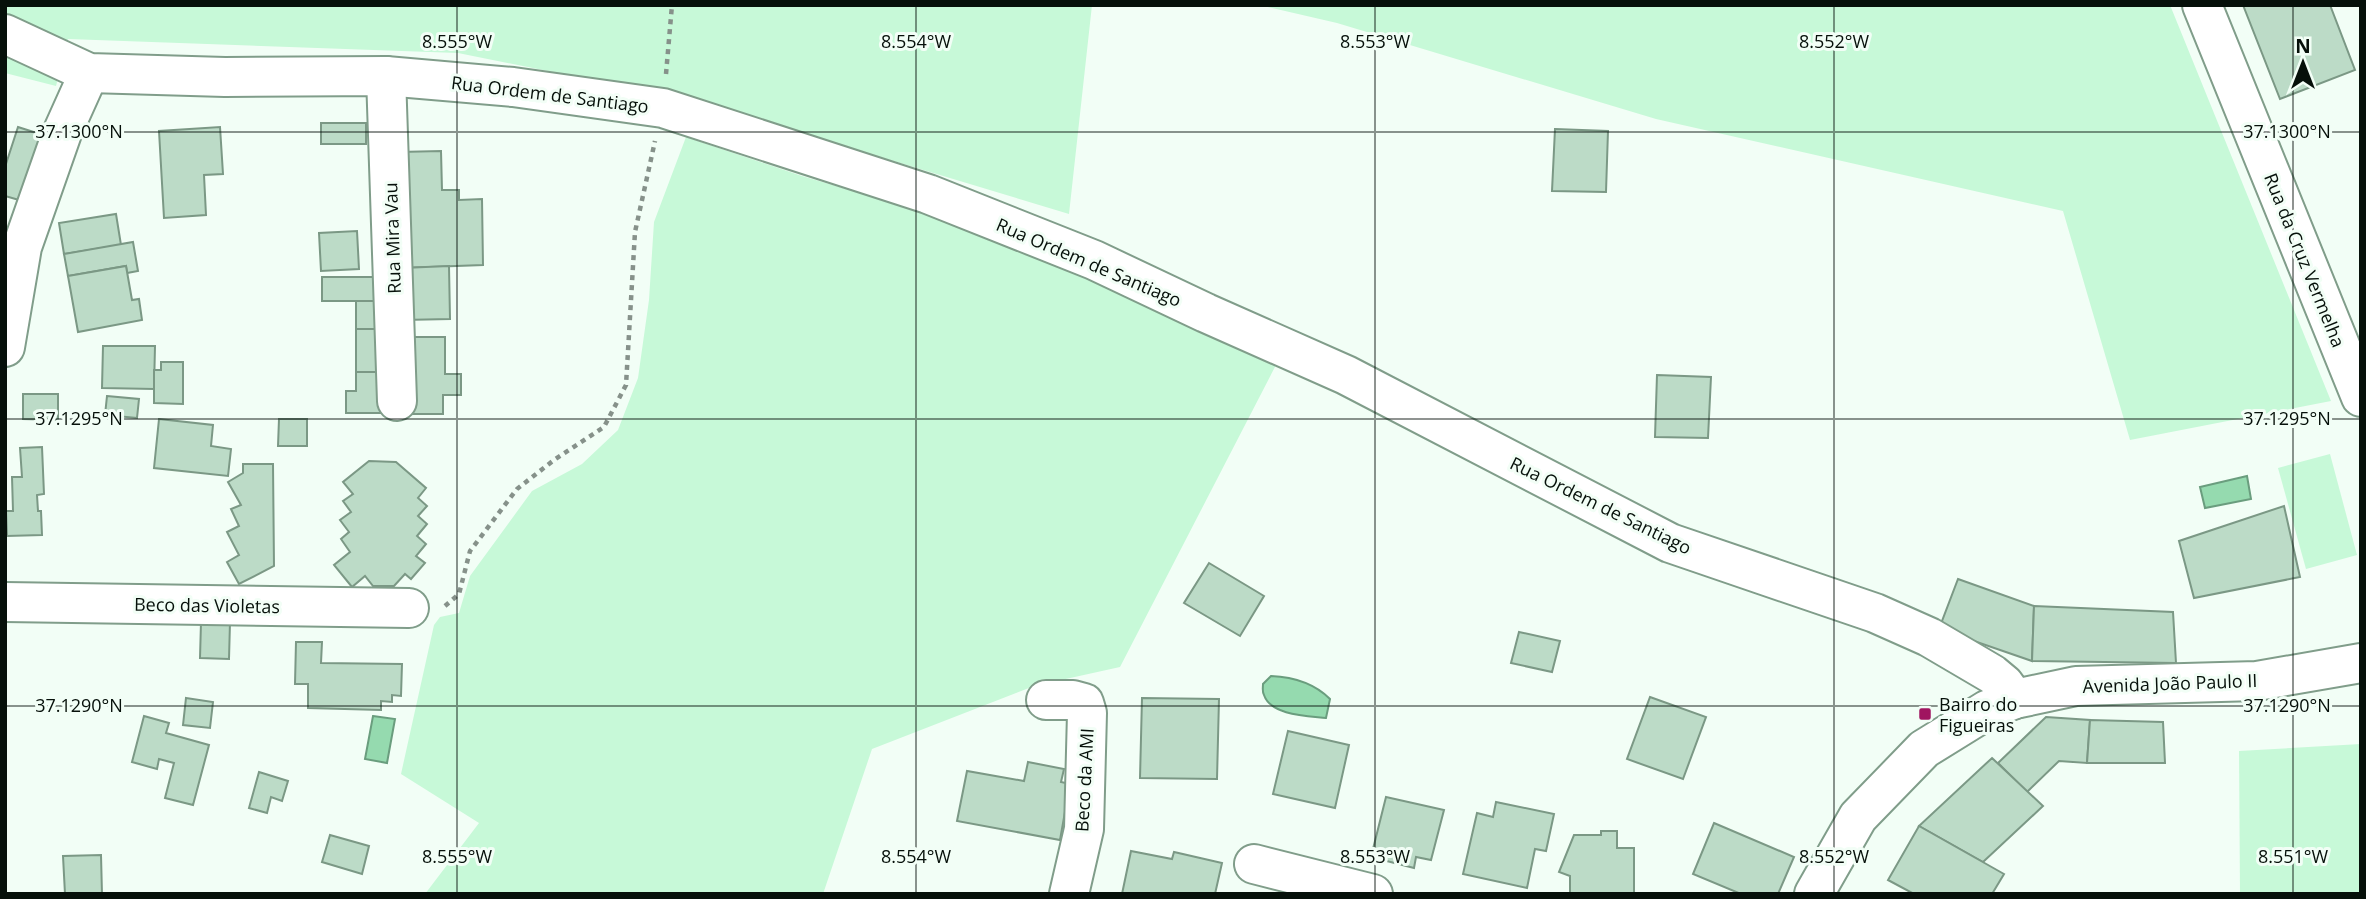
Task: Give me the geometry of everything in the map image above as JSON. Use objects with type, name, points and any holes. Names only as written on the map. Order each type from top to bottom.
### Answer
[{"type":"street","name":"Rua da Cruz Vermelha","points":[[2202,5],[2361,397]]},
{"type":"street","points":[[5,34],[89,73],[61,133],[23,247],[5,347]]},
{"type":"street","name":"Rua Ordem de Santiago","points":[[89,73],[225,77],[386,76],[513,87],[663,108],[928,194],[1094,260],[1346,375],[1670,543],[1875,613],[1929,637],[1992,674],[2015,699]]},
{"type":"street","name":"Rua Mira Vau","points":[[386,76],[397,401]]},
{"type":"street","name":"Beco das Violetas","points":[[5,602],[408,608]]},
{"type":"street","name":"Avenida João Paulo II","points":[[1814,894],[1858,817],[1924,749],[1987,710],[2015,699],[2076,686],[2257,681],[2361,663]]},
{"type":"street","name":"Beco da AMI","points":[[1046,700],[1073,700],[1084,703],[1087,713],[1084,829],[1069,894]]},
{"type":"street","points":[[1254,864],[1373,894]]},
{"type":"path","points":[[408,608],[434,610],[453,601],[459,594],[470,551],[517,489],[554,460],[604,427],[626,385],[635,232],[663,108],[671,5]]},
{"type":"shaded area","points":[[5,5],[1092,5],[1069,214],[691,100],[458,53],[68,39],[56,86],[5,73]]},
{"type":"shaded area","points":[[1259,5],[2170,5],[2331,401],[2130,440],[2063,211],[1656,119],[1337,23]]},
{"type":"shaded area","points":[[686,137],[802,176],[952,220],[1075,270],[1277,363],[1120,667],[1034,686],[872,749],[823,894],[425,894],[479,823],[401,774],[434,625],[440,617],[459,613],[470,576],[532,491],[582,464],[618,430],[638,378],[649,300],[654,222]]},
{"type":"shaded area","points":[[2330,454],[2357,555],[2306,569],[2278,468]]},
{"type":"shaded area","points":[[2247,476],[2251,499],[2205,508],[2200,487]]},
{"type":"shaded area","points":[[1271,676],[1303,682],[1324,693],[1330,699],[1326,718],[1291,714],[1274,707],[1263,694],[1263,684]]},
{"type":"shaded area","points":[[373,716],[395,719],[387,763],[365,759]]},
{"type":"shaded area","points":[[2361,744],[2361,894],[2240,894],[2239,751]]},
{"type":"building","points":[[2243,5],[2330,5],[2355,70],[2280,99]]},
{"type":"building","points":[[321,123],[366,123],[366,144],[321,144]]},
{"type":"building","points":[[18,127],[46,136],[26,202],[5,196],[5,167]]},
{"type":"building","points":[[220,127],[223,174],[204,175],[206,215],[164,218],[159,131]]},
{"type":"building","points":[[1555,129],[1608,131],[1606,192],[1552,191]]},
{"type":"building","points":[[441,151],[442,190],[459,190],[459,200],[482,199],[483,265],[402,268],[399,152]]},
{"type":"building","points":[[116,214],[121,245],[64,254],[59,223]]},
{"type":"building","points":[[357,231],[359,269],[321,271],[319,233]]},
{"type":"building","points":[[133,242],[138,271],[127,273],[126,266],[68,276],[64,254]]},
{"type":"building","points":[[126,266],[132,300],[139,299],[142,320],[78,332],[68,276]]},
{"type":"building","points":[[449,266],[450,319],[403,320],[402,268]]},
{"type":"building","points":[[322,277],[384,277],[384,301],[322,301]]},
{"type":"building","points":[[356,301],[384,301],[383,329],[356,329]]},
{"type":"building","points":[[356,329],[383,329],[383,372],[356,372]]},
{"type":"building","points":[[413,337],[445,337],[445,374],[461,374],[461,395],[443,395],[443,414],[413,414]]},
{"type":"building","points":[[103,346],[155,346],[154,389],[102,388]]},
{"type":"building","points":[[161,362],[183,362],[183,404],[154,403],[154,370],[161,370]]},
{"type":"building","points":[[356,372],[383,372],[383,413],[346,413],[346,391],[356,391]]},
{"type":"building","points":[[1657,375],[1711,377],[1708,438],[1655,437]]},
{"type":"building","points":[[23,394],[58,394],[58,420],[23,419]]},
{"type":"building","points":[[107,396],[139,399],[137,418],[105,415]]},
{"type":"building","points":[[159,419],[213,425],[211,446],[231,449],[228,476],[154,468]]},
{"type":"building","points":[[279,419],[307,419],[307,446],[278,446]]},
{"type":"building","points":[[42,447],[44,494],[37,495],[42,535],[7,536],[6,511],[13,511],[12,477],[22,477],[20,448]]},
{"type":"building","points":[[369,461],[396,462],[426,488],[418,498],[427,506],[418,516],[427,524],[417,536],[426,544],[416,556],[425,563],[411,579],[405,574],[394,586],[373,586],[365,576],[352,587],[334,565],[350,552],[341,539],[349,532],[340,520],[351,512],[343,501],[353,494],[343,482]]},
{"type":"building","points":[[243,464],[273,464],[274,566],[239,584],[227,562],[239,555],[227,532],[239,526],[231,509],[241,505],[228,482],[243,473]]},
{"type":"building","points":[[2284,506],[2300,577],[2194,598],[2179,541]]},
{"type":"building","points":[[1209,563],[1264,596],[1240,636],[1184,603]]},
{"type":"building","points":[[1958,579],[2034,606],[2032,661],[1939,629]]},
{"type":"building","points":[[2034,606],[2173,612],[2176,663],[2032,661]]},
{"type":"building","points":[[201,622],[230,622],[229,659],[200,658]]},
{"type":"building","points":[[1519,632],[1560,641],[1552,672],[1511,663]]},
{"type":"building","points":[[296,642],[322,642],[321,663],[402,664],[401,696],[392,695],[392,702],[381,701],[381,710],[308,708],[308,684],[295,684]]},
{"type":"building","points":[[1650,697],[1706,717],[1683,779],[1627,759]]},
{"type":"building","points":[[186,698],[213,702],[210,728],[183,725]]},
{"type":"building","points":[[1142,698],[1219,699],[1217,779],[1140,778]]},
{"type":"building","points":[[144,716],[169,723],[166,733],[209,745],[193,805],[165,798],[174,763],[159,759],[157,769],[132,762]]},
{"type":"building","points":[[2046,717],[2090,720],[2087,763],[2059,761],[2027,792],[1998,763]]},
{"type":"building","points":[[2090,720],[2163,722],[2165,763],[2087,763]]},
{"type":"building","points":[[1288,731],[1349,745],[1335,808],[1273,794]]},
{"type":"building","points":[[1992,758],[2043,806],[1983,862],[1919,826]]},
{"type":"building","points":[[1028,762],[1064,769],[1061,782],[1070,784],[1060,840],[957,821],[967,771],[1024,781]]},
{"type":"building","points":[[259,772],[288,781],[282,801],[271,797],[267,813],[249,808]]},
{"type":"building","points":[[1386,797],[1444,810],[1431,860],[1416,857],[1414,868],[1371,857]]},
{"type":"building","points":[[1496,802],[1554,814],[1546,851],[1535,849],[1527,888],[1463,874],[1477,813],[1493,817]]},
{"type":"building","points":[[1714,823],[1794,857],[1778,894],[1741,894],[1693,874]]},
{"type":"building","points":[[1919,826],[2004,874],[1992,894],[1914,894],[1888,880]]},
{"type":"building","points":[[1601,831],[1617,831],[1617,848],[1634,848],[1634,894],[1570,894],[1570,876],[1559,872],[1574,835],[1601,835]]},
{"type":"building","points":[[330,835],[369,846],[362,874],[322,862]]},
{"type":"building","points":[[1131,851],[1172,859],[1174,852],[1222,863],[1215,894],[1122,894]]},
{"type":"building","points":[[101,855],[102,894],[65,894],[63,856]]},
{"type":"place","name":"Bairro do Figueiras","points":[[1925,714]]}]
